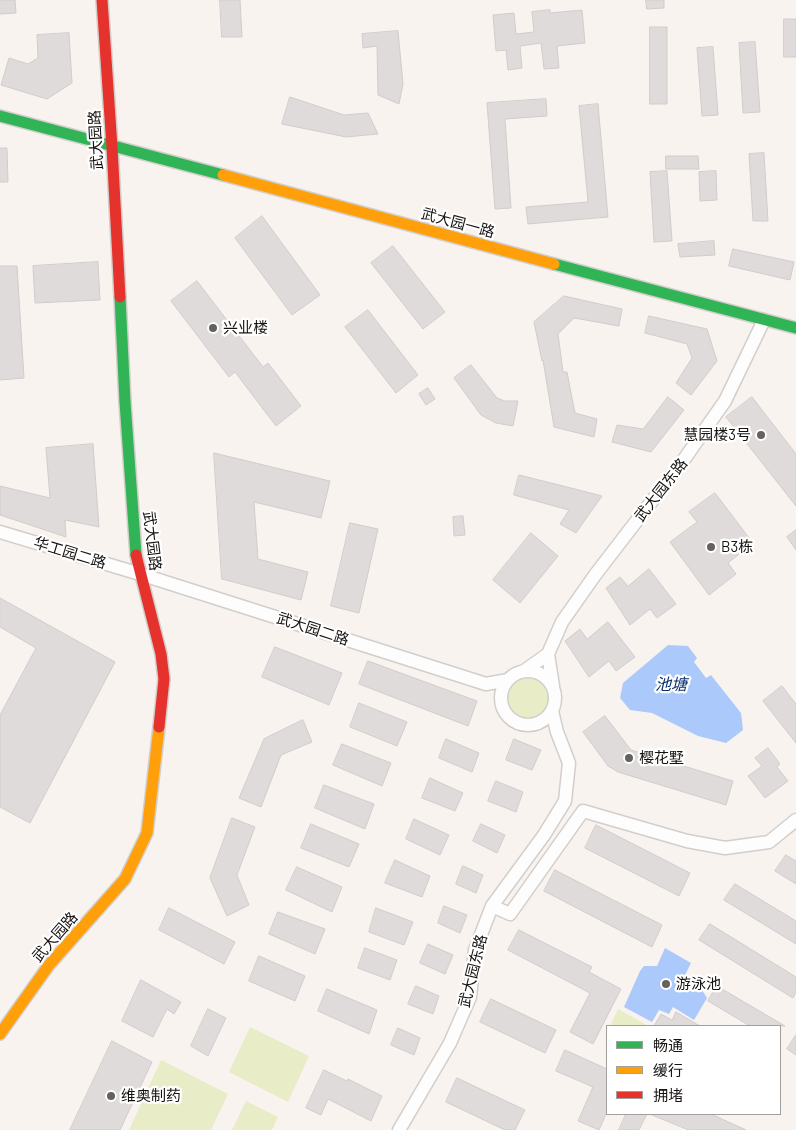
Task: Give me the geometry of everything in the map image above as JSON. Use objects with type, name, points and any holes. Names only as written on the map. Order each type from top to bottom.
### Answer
[{"type":"street","name":"武大园路","points":[[0,1034],[49,965],[125,879],[147,833],[164,678],[161,654],[135,550],[102,0]]},
{"type":"street","name":"武大园一路","points":[[0,116],[796,328]]},
{"type":"street","name":"武大园东路","points":[[548,654],[562,622],[686,458],[725,401],[764,320]]},
{"type":"street","name":"华工园二路","points":[[0,532],[140,574]]},
{"type":"street","name":"武大园二路","points":[[140,574],[486,684]]},
{"type":"street","points":[[502,706],[501,696],[508,680],[548,654],[555,703],[547,718],[539,723],[530,725]]},
{"type":"street","points":[[524,671],[541,674],[553,686]]},
{"type":"street","points":[[508,680],[486,684],[506,714],[521,724],[557,732]]},
{"type":"street","name":"武大园东路","points":[[400,1130],[450,1044],[470,997],[475,950],[492,906],[544,835],[565,801],[568,763],[552,711]]},
{"type":"street","points":[[492,906],[510,914],[583,811],[687,841],[725,848],[769,842],[796,820]]},
{"type":"green space","points":[[529,675],[542,679],[548,685],[552,698],[548,711],[542,717],[529,721],[516,717],[510,711],[506,698],[510,685],[516,679]]},
{"type":"green space","points":[[618,1009],[647,1025],[610,1025]]},
{"type":"green space","points":[[250,1027],[309,1056],[288,1102],[229,1072]]},
{"type":"green space","points":[[161,1060],[228,1094],[211,1130],[129,1130]]},
{"type":"green space","points":[[246,1101],[278,1117],[272,1130],[232,1130]]},
{"type":"water","name":"池塘","points":[[668,645],[688,646],[697,658],[694,662],[706,678],[711,675],[741,713],[743,730],[726,743],[698,736],[652,713],[630,710],[620,698],[623,683]]},
{"type":"water","name":"游泳池","points":[[665,948],[691,963],[685,975],[700,987],[707,998],[694,1020],[673,1007],[669,1014],[659,1010],[652,1022],[624,1007],[640,971],[644,966],[657,966]]},
{"type":"building","points":[[0,0],[15,0],[16,13],[0,14]]},
{"type":"building","points":[[220,0],[240,0],[242,37],[222,37]]},
{"type":"building","points":[[646,0],[664,0],[664,8],[647,9]]},
{"type":"building","points":[[550,10],[550,13],[582,10],[585,43],[557,46],[559,68],[544,69],[541,43],[520,46],[522,68],[508,70],[506,50],[496,51],[493,15],[514,13],[516,34],[534,32],[532,12]]},
{"type":"building","points":[[784,19],[796,19],[796,57],[784,57]]},
{"type":"building","points":[[650,27],[667,27],[667,104],[650,104]]},
{"type":"building","points":[[398,31],[403,84],[399,104],[378,95],[377,46],[363,48],[362,34]]},
{"type":"building","points":[[69,33],[72,83],[47,99],[1,85],[9,58],[28,64],[38,58],[37,35]]},
{"type":"building","points":[[755,42],[760,112],[743,113],[739,43]]},
{"type":"building","points":[[713,47],[718,115],[702,116],[697,48]]},
{"type":"building","points":[[290,97],[344,115],[368,113],[378,134],[346,137],[282,124]]},
{"type":"building","points":[[546,99],[547,116],[505,119],[511,208],[495,209],[487,103]]},
{"type":"building","points":[[598,104],[608,217],[528,224],[526,207],[588,202],[579,106]]},
{"type":"building","points":[[0,148],[7,148],[8,182],[0,182]]},
{"type":"building","points":[[764,153],[768,221],[753,221],[749,154]]},
{"type":"building","points":[[666,156],[698,156],[699,169],[666,169]]},
{"type":"building","points":[[667,171],[672,241],[654,242],[650,172]]},
{"type":"building","points":[[716,171],[717,200],[700,201],[699,172]]},
{"type":"building","points":[[262,216],[320,295],[292,315],[235,238]]},
{"type":"building","points":[[714,241],[715,255],[680,257],[678,244]]},
{"type":"building","points":[[393,246],[445,312],[423,329],[371,263]]},
{"type":"building","points":[[733,249],[794,262],[790,280],[729,266]]},
{"type":"building","points":[[98,262],[100,300],[35,303],[33,266]]},
{"type":"building","points":[[0,266],[17,266],[24,378],[0,380]]},
{"type":"building","name":"兴业楼","points":[[197,281],[263,367],[268,363],[301,406],[276,426],[235,372],[229,377],[171,301]]},
{"type":"building","points":[[564,296],[622,309],[619,326],[574,318],[558,334],[563,372],[567,372],[575,413],[597,419],[594,437],[554,427],[543,360],[534,322]]},
{"type":"building","points":[[368,310],[418,375],[396,393],[345,327]]},
{"type":"building","points":[[649,316],[707,329],[717,361],[691,395],[676,383],[692,358],[687,344],[645,333]]},
{"type":"building","points":[[471,365],[497,398],[505,401],[518,401],[513,426],[496,423],[481,415],[454,378]]},
{"type":"building","points":[[428,388],[435,399],[426,405],[419,394]]},
{"type":"building","points":[[668,397],[684,410],[651,452],[612,442],[617,425],[643,429]]},
{"type":"building","name":"慧园楼3号","points":[[752,397],[796,454],[796,506],[726,417]]},
{"type":"building","points":[[93,444],[99,527],[65,520],[66,537],[0,515],[0,486],[50,498],[46,448]]},
{"type":"building","points":[[214,453],[330,481],[321,518],[254,502],[258,559],[308,572],[301,600],[222,579]]},
{"type":"building","points":[[519,475],[602,496],[576,533],[560,524],[569,510],[514,495]]},
{"type":"building","name":"B3栋","points":[[715,493],[753,543],[728,563],[736,574],[709,595],[670,542],[697,522],[689,512]]},
{"type":"building","points":[[463,516],[465,535],[454,536],[453,517]]},
{"type":"building","points":[[350,523],[378,529],[359,613],[331,606]]},
{"type":"building","points":[[796,530],[796,550],[787,537]]},
{"type":"building","points":[[531,533],[558,556],[520,603],[493,580]]},
{"type":"building","points":[[649,569],[676,604],[657,618],[650,609],[630,625],[606,588],[620,577],[628,586]]},
{"type":"building","points":[[0,598],[115,662],[30,823],[0,807],[0,715],[36,648],[0,627]]},
{"type":"building","points":[[608,622],[635,657],[616,671],[609,661],[589,677],[565,641],[580,629],[587,639]]},
{"type":"building","points":[[275,647],[342,673],[329,705],[262,677]]},
{"type":"building","points":[[368,661],[477,701],[468,726],[359,684]]},
{"type":"building","points":[[782,686],[796,704],[796,743],[763,701]]},
{"type":"building","points":[[359,703],[407,722],[397,746],[350,727]]},
{"type":"building","name":"樱花墅","points":[[605,716],[631,750],[733,781],[726,805],[618,772],[608,766],[583,732]]},
{"type":"building","points":[[303,720],[312,742],[281,755],[261,807],[239,798],[264,739]]},
{"type":"building","points":[[446,739],[479,753],[472,772],[439,758]]},
{"type":"building","points":[[514,739],[541,750],[532,770],[506,760]]},
{"type":"building","points":[[342,744],[391,763],[382,786],[333,765]]},
{"type":"building","points":[[768,748],[780,764],[777,767],[788,781],[765,798],[748,776],[762,766],[755,758]]},
{"type":"building","points":[[430,778],[463,793],[455,811],[422,798]]},
{"type":"building","points":[[496,781],[523,792],[516,812],[488,801]]},
{"type":"building","points":[[324,785],[374,804],[365,829],[315,808]]},
{"type":"building","points":[[232,818],[255,827],[237,875],[249,905],[227,916],[210,878]]},
{"type":"building","points":[[414,819],[449,835],[440,855],[406,839]]},
{"type":"building","points":[[311,824],[359,844],[349,867],[301,848]]},
{"type":"building","points":[[481,824],[505,835],[497,853],[473,841]]},
{"type":"building","points":[[596,825],[690,873],[679,896],[585,848]]},
{"type":"building","points":[[786,855],[796,861],[796,884],[775,871]]},
{"type":"building","points":[[395,860],[430,876],[422,897],[385,883]]},
{"type":"building","points":[[463,866],[483,875],[476,893],[456,884]]},
{"type":"building","points":[[297,867],[342,887],[332,912],[286,890]]},
{"type":"building","points":[[555,870],[662,925],[652,947],[544,891]]},
{"type":"building","points":[[735,884],[796,921],[796,944],[724,900]]},
{"type":"building","points":[[444,906],[467,915],[460,933],[438,923]]},
{"type":"building","points":[[169,908],[235,942],[224,964],[159,930]]},
{"type":"building","points":[[376,908],[413,922],[404,945],[369,932]]},
{"type":"building","points":[[278,912],[325,929],[315,954],[269,934]]},
{"type":"building","points":[[710,924],[796,977],[796,992],[793,998],[699,940]]},
{"type":"building","points":[[519,930],[592,967],[589,972],[621,989],[593,1044],[570,1032],[590,993],[508,950]]},
{"type":"building","points":[[428,944],[453,955],[445,974],[420,963]]},
{"type":"building","points":[[365,948],[397,960],[390,980],[358,968]]},
{"type":"building","points":[[259,956],[305,976],[295,1001],[249,981]]},
{"type":"building","points":[[141,980],[181,1002],[174,1014],[167,1009],[153,1037],[122,1021]]},
{"type":"building","points":[[416,986],[439,996],[433,1014],[408,1004]]},
{"type":"building","points":[[717,986],[785,1026],[748,1025],[708,1001]]},
{"type":"building","points":[[327,989],[377,1010],[369,1034],[318,1011]]},
{"type":"building","points":[[491,999],[556,1030],[545,1053],[480,1022]]},
{"type":"building","points":[[208,1009],[226,1018],[208,1056],[191,1046]]},
{"type":"building","points":[[676,1012],[698,1025],[655,1025],[661,1014],[672,1020]]},
{"type":"building","points":[[398,1028],[420,1038],[414,1055],[391,1045]]},
{"type":"building","points":[[796,1035],[796,1055],[787,1049]]},
{"type":"building","name":"维奥制药","points":[[112,1041],[152,1062],[120,1130],[70,1130]]},
{"type":"building","points":[[565,1050],[606,1069],[606,1114],[599,1130],[578,1121],[593,1087],[556,1071]]},
{"type":"building","points":[[324,1070],[347,1081],[348,1079],[382,1096],[371,1121],[328,1099],[321,1115],[306,1108]]},
{"type":"building","points":[[457,1078],[525,1110],[515,1130],[505,1130],[446,1102]]},
{"type":"building","points":[[626,1115],[646,1115],[639,1130],[619,1130]]},
{"type":"building","points":[[652,1115],[713,1115],[746,1130],[689,1130]]},
{"type":"traffic: fast","points":[[0,116],[223,175]]},
{"type":"traffic: fast","points":[[554,264],[796,328]]},
{"type":"traffic: fast","points":[[120,297],[125,402],[136,555]]},
{"type":"traffic: slow","points":[[223,175],[554,264]]},
{"type":"traffic: slow","points":[[0,1034],[49,965],[125,879],[147,833],[159,727]]},
{"type":"traffic: jam","points":[[102,0],[120,297]]},
{"type":"traffic: jam","points":[[136,555],[161,654],[164,679],[159,727]]},
{"type":"place","name":"兴业楼","points":[[213,328]]},
{"type":"place","name":"慧园楼3号","points":[[761,435]]},
{"type":"place","name":"B3栋","points":[[711,547]]},
{"type":"place","name":"樱花墅","points":[[629,758]]},
{"type":"place","name":"游泳池","points":[[666,984]]},
{"type":"place","name":"维奥制药","points":[[111,1096]]}]
